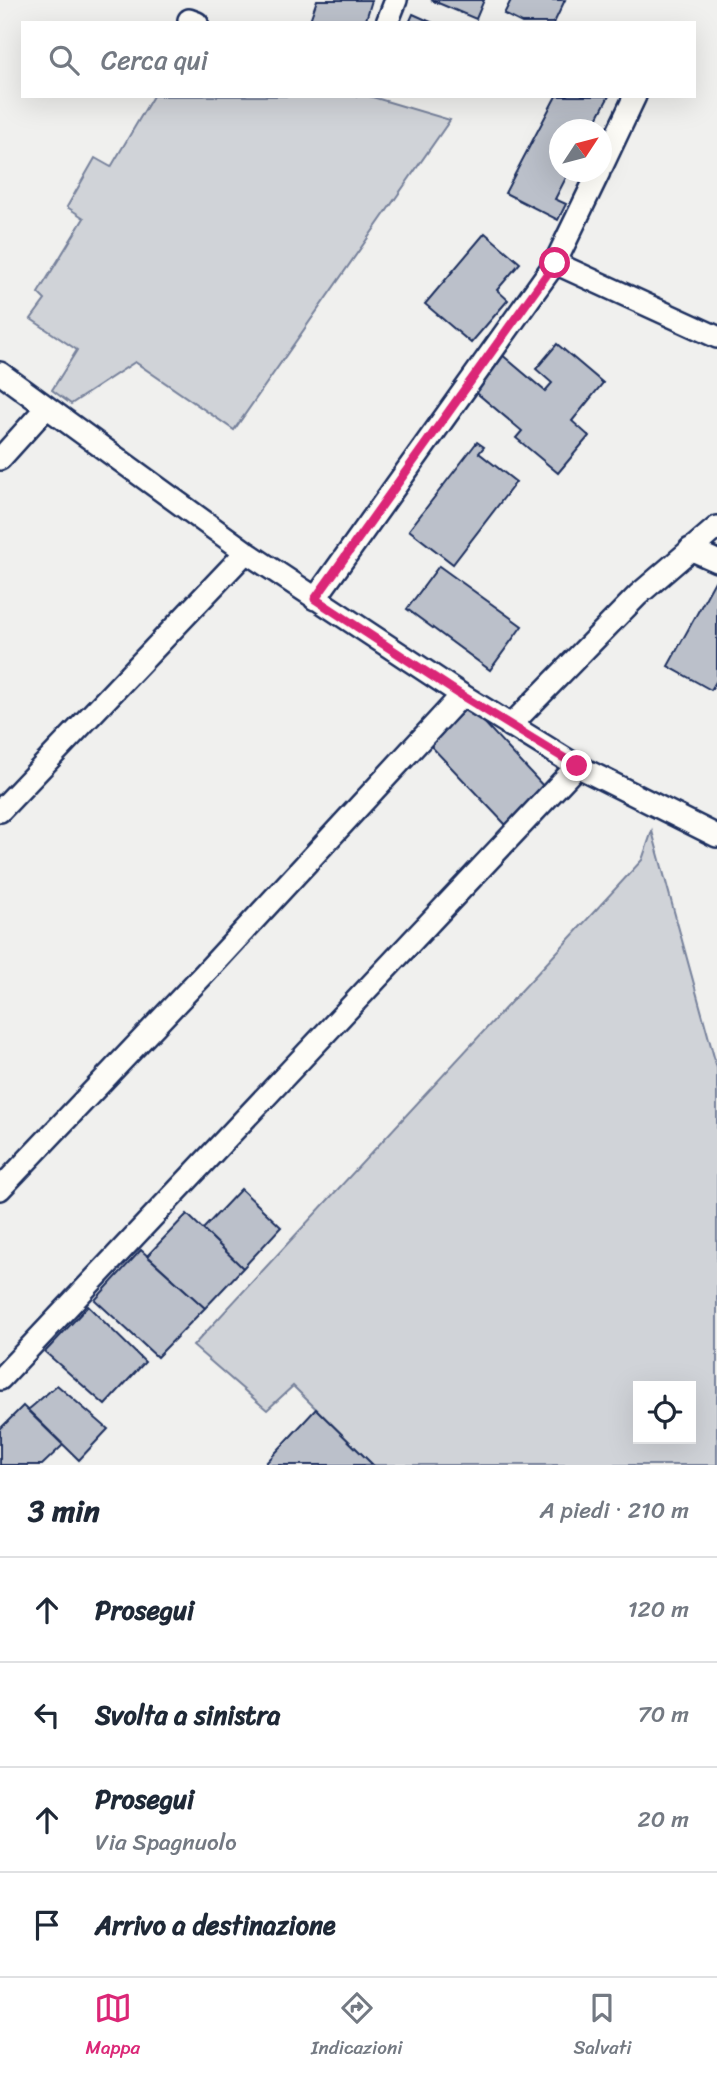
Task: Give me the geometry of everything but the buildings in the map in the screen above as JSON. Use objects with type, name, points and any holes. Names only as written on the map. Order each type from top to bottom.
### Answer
[{"type":"street","points":[[388,21],[396,0]]},
{"type":"street","points":[[612,143],[634,98]]},
{"type":"street","points":[[315,599],[555,263],[594,182]]},
{"type":"street","points":[[555,263],[717,337]]},
{"type":"street","points":[[0,373],[246,552],[461,695],[577,766],[717,836]]},
{"type":"street","points":[[0,459],[46,408]]},
{"type":"street","points":[[510,726],[638,595],[717,527]]},
{"type":"street","points":[[691,550],[717,561]]},
{"type":"street","points":[[0,811],[246,552]]},
{"type":"street","points":[[0,1189],[205,973],[461,695]]},
{"type":"street","points":[[0,1379],[577,766]]},
{"type":"shaded area","points":[[152,98],[376,98],[450,120],[234,430],[135,362],[71,404],[52,390],[77,350],[31,319],[45,300],[38,293],[84,218],[67,207],[95,158],[111,167]]},
{"type":"shaded area","points":[[652,831],[717,1068],[717,1465],[373,1465],[293,1386],[267,1410],[193,1346],[642,860]]},
{"type":"route","points":[[555,263],[315,599],[461,695],[577,766]]}]
